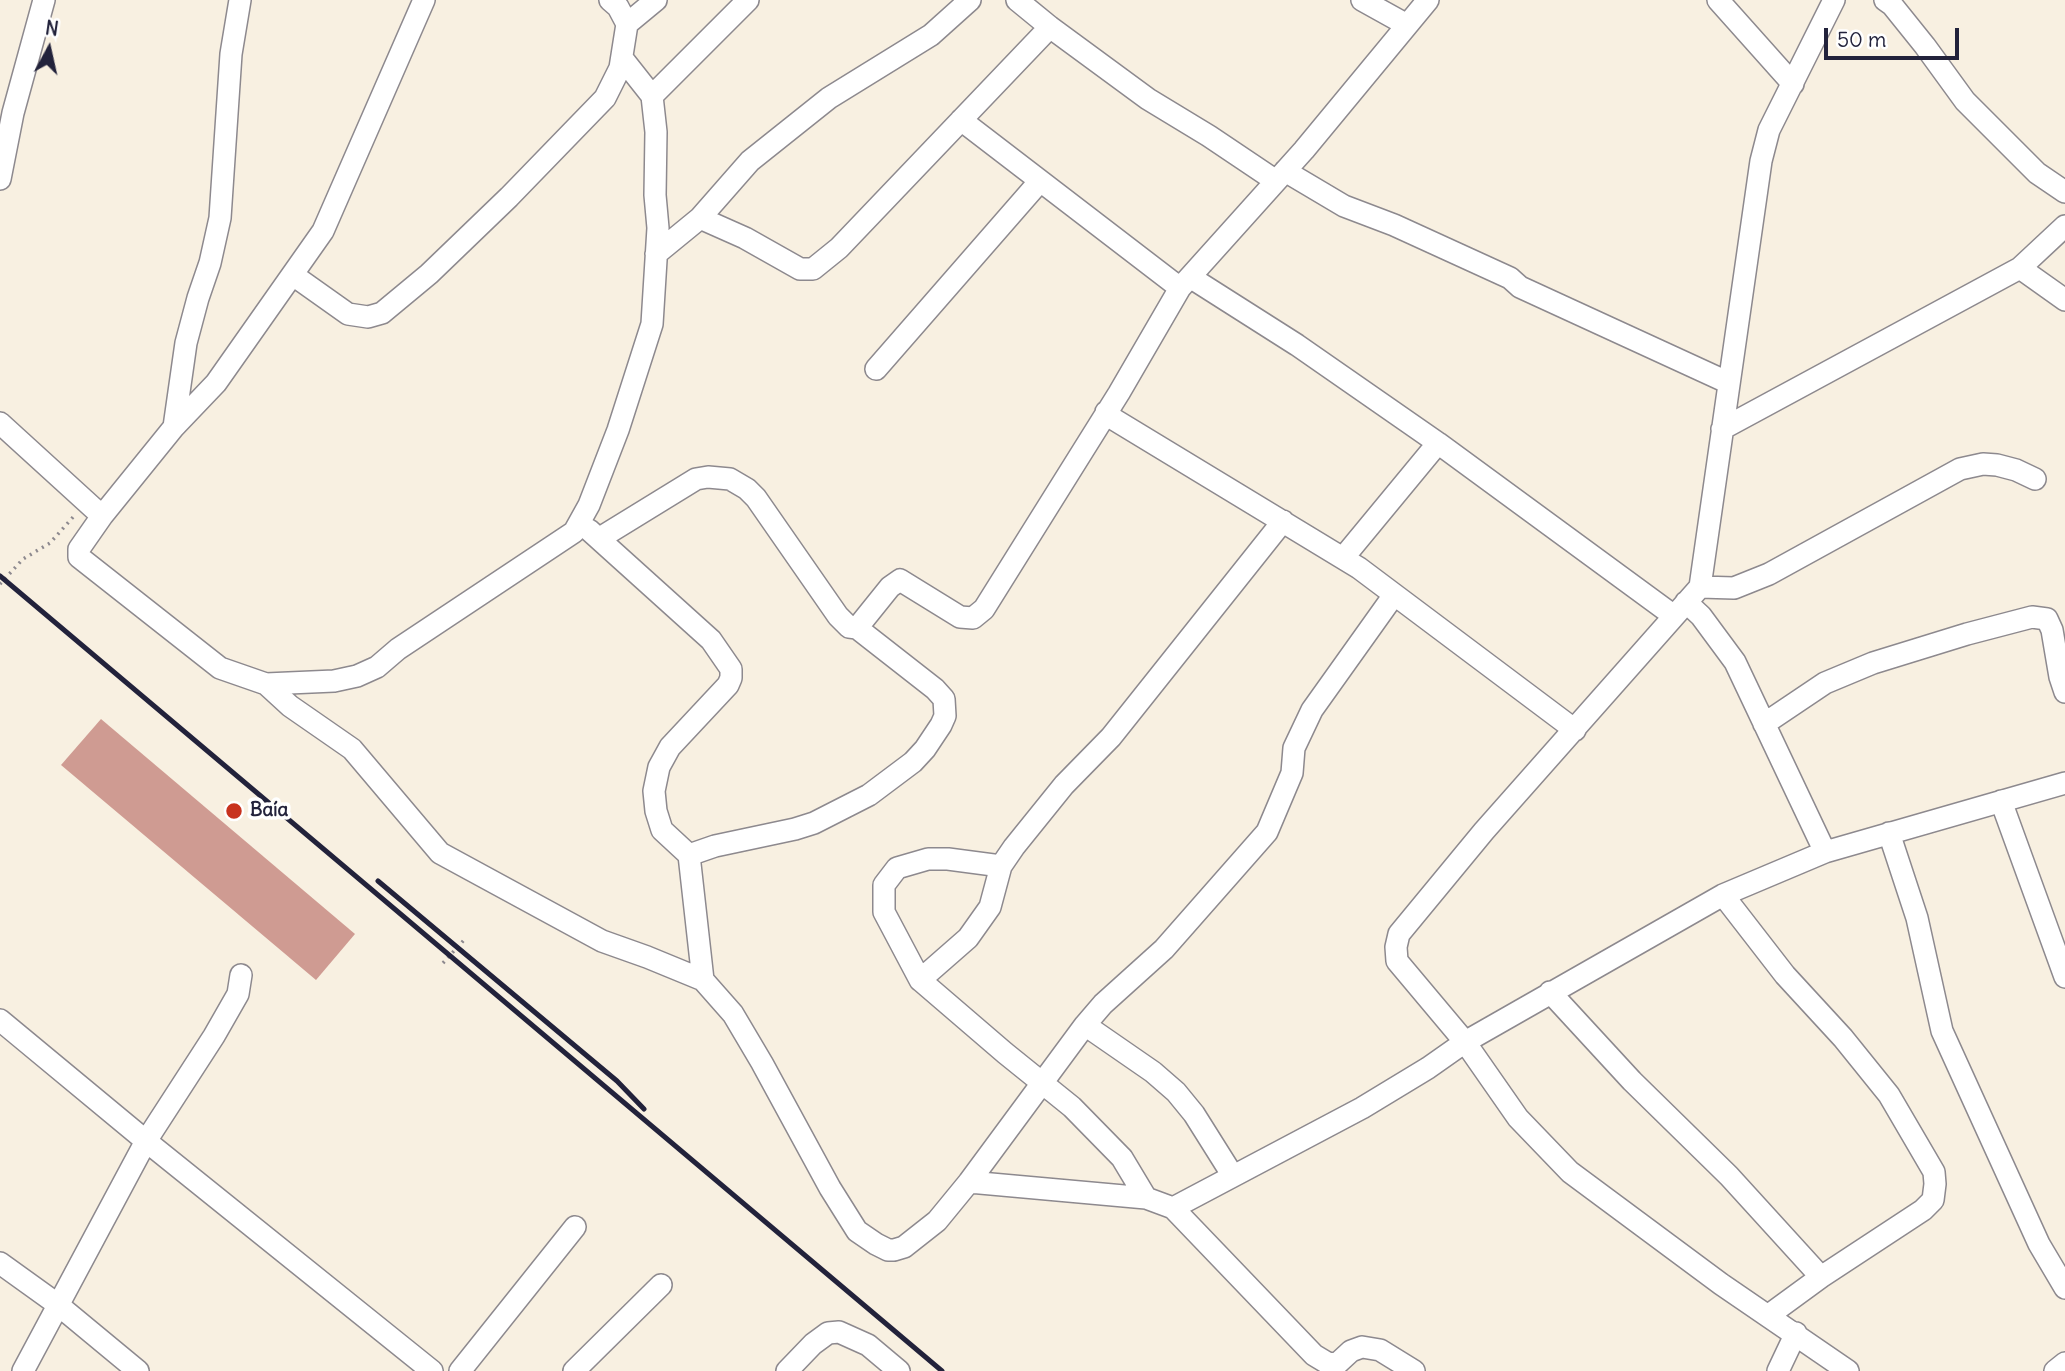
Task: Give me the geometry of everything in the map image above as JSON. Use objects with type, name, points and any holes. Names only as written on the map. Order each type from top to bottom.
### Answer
[{"type":"street","points":[[0,179],[13,113],[44,0]]},
{"type":"street","points":[[174,427],[186,343],[211,263],[220,218],[231,54],[240,0]]},
{"type":"street","points":[[424,0],[323,231],[216,383],[94,509],[79,549],[79,557],[220,668],[266,684],[334,681],[357,676],[377,667],[449,615],[574,532],[589,505],[618,430],[652,324],[658,228],[655,195],[656,132],[652,96],[622,58]]},
{"type":"street","points":[[293,275],[348,314],[368,317],[382,313],[429,274],[509,197],[605,98],[620,68],[627,24],[618,7],[610,0]]},
{"type":"street","points":[[627,24],[656,0]]},
{"type":"street","points":[[652,96],[748,0]]},
{"type":"street","points":[[656,254],[699,218],[750,161],[829,98],[931,35],[970,0]]},
{"type":"street","points":[[1017,0],[1049,27],[1148,99],[1281,176],[1503,275],[1520,287],[1729,383]]},
{"type":"street","points":[[1362,0],[1407,25]]},
{"type":"street","points":[[857,628],[890,587],[900,580],[960,617],[972,618],[984,609],[1185,282],[1281,176],[1428,0]]},
{"type":"street","points":[[1718,0],[1793,85]]},
{"type":"street","points":[[1834,0],[1769,130],[1761,161],[1722,429],[1687,601],[1485,831],[1399,934],[1396,947],[1397,961],[1465,1042],[1518,1118],[1570,1172],[1721,1284],[1849,1371]]},
{"type":"street","points":[[1885,0],[1925,46],[1965,101],[2037,173],[2065,192]]},
{"type":"street","points":[[699,218],[746,238],[800,269],[813,269],[839,248],[1049,27]]},
{"type":"street","points":[[961,120],[1040,181],[1185,282],[1297,345],[1438,443],[1687,601],[1735,662],[1825,852]]},
{"type":"street","points":[[876,369],[1040,181]]},
{"type":"street","points":[[1722,429],[2020,268],[2065,226]]},
{"type":"street","points":[[2020,268],[2065,300]]},
{"type":"street","points":[[1106,412],[1343,558],[1575,730]]},
{"type":"street","points":[[0,422],[94,509]]},
{"type":"street","points":[[1343,558],[1438,443]]},
{"type":"street","points":[[1687,601],[1734,589],[1769,574],[1960,469],[1983,464],[1997,465],[2016,470],[2035,480]]},
{"type":"street","points":[[600,538],[696,480],[708,477],[730,479],[756,498],[838,616],[849,627],[857,628],[936,689],[944,699],[941,726],[925,749],[913,762],[869,794],[794,830],[715,846],[690,855]]},
{"type":"street","points":[[579,522],[711,640],[732,669],[728,685],[670,747],[659,767],[654,791],[662,830],[690,855],[703,980]]},
{"type":"street","points":[[920,980],[968,938],[990,908],[1001,866],[1022,837],[1064,785],[1111,737],[1283,522]]},
{"type":"street","points":[[266,684],[290,706],[352,749],[440,853],[602,941],[703,980],[733,1014],[830,1188],[857,1231],[888,1250],[904,1247],[937,1221],[1085,1025],[1103,1004],[1172,940],[1266,832],[1292,773],[1294,748],[1312,710],[1394,595]]},
{"type":"street","points":[[1764,724],[1825,683],[1872,663],[2032,617],[2047,619],[2052,629],[2065,692]]},
{"type":"street","points":[[1173,1208],[1403,1084],[1465,1042],[1723,895],[1825,852],[2065,783]]},
{"type":"street","points":[[2001,801],[2063,969]]},
{"type":"street","points":[[1889,833],[1917,918],[1942,1031],[2039,1244],[2065,1287]]},
{"type":"street","points":[[1001,866],[928,859],[897,868],[884,885],[884,912],[920,980],[1072,1107],[1122,1158],[1146,1198]]},
{"type":"street","points":[[1723,895],[1785,975],[1843,1038],[1889,1095],[1934,1172],[1933,1200],[1923,1210],[1821,1277],[1769,1315]]},
{"type":"street","points":[[23,1371],[146,1141],[238,994],[241,975]]},
{"type":"street","points":[[1550,992],[1624,1073],[1729,1176],[1821,1277]]},
{"type":"street","points":[[0,1020],[432,1371]]},
{"type":"street","points":[[1085,1025],[1177,1092],[1233,1176]]},
{"type":"street","points":[[969,1182],[1146,1198],[1173,1208],[1314,1355],[1329,1364],[1338,1363],[1351,1351],[1362,1347],[1380,1350],[1414,1371]]},
{"type":"street","points":[[460,1371],[575,1227]]},
{"type":"street","points":[[0,1263],[57,1304],[138,1371]]},
{"type":"street","points":[[575,1371],[661,1285]]},
{"type":"street","points":[[788,1371],[828,1333],[839,1332],[868,1345],[899,1371]]},
{"type":"street","points":[[1778,1371],[1796,1333]]},
{"type":"street","points":[[2055,1371],[2065,1363]]},
{"type":"path","points":[[0,584],[23,559],[50,543],[94,509]]},
{"type":"path","points":[[443,963],[464,940]]},
{"type":"building","points":[[101,719],[355,934],[316,980],[61,765]]},
{"type":"railway","points":[[0,576],[942,1371]]},
{"type":"railway","points":[[378,881],[617,1081],[644,1109]]},
{"type":"place","name":"Baía","points":[[234,811]]}]
